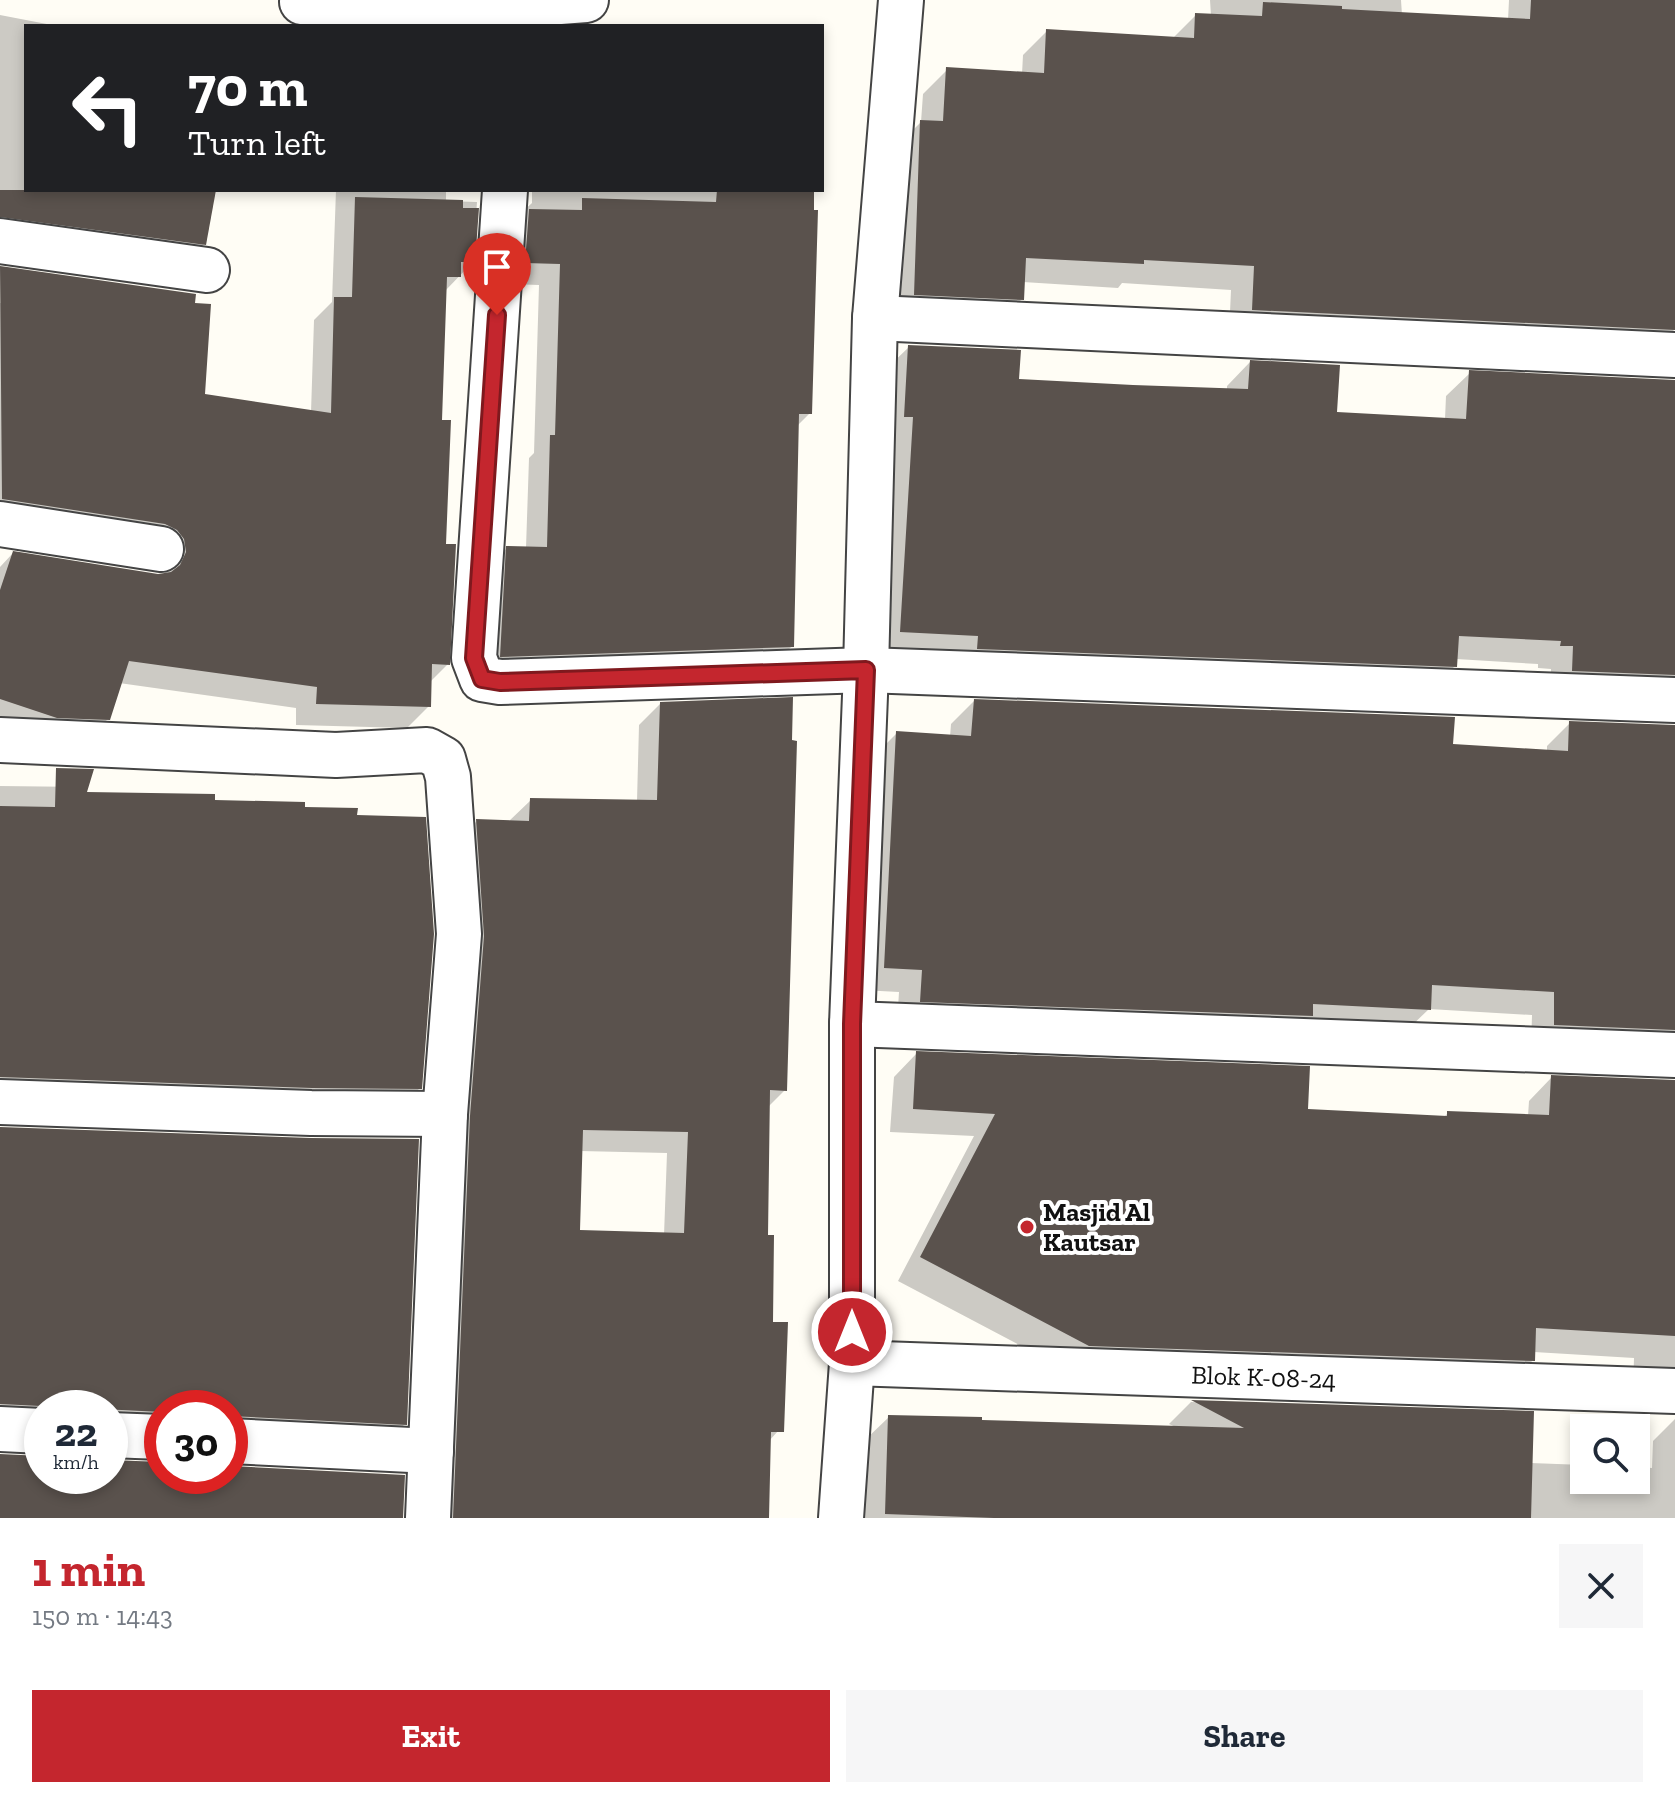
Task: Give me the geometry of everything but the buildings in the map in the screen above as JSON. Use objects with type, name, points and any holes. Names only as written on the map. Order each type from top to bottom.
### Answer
[{"type":"street","points":[[302,2],[517,16],[586,0]]},
{"type":"street","points":[[841,1518],[852,1363],[852,1024],[866,670],[875,318],[901,0]]},
{"type":"street","points":[[505,192],[474,658],[482,679],[500,682],[866,670],[1675,700]]},
{"type":"street","points":[[0,241],[207,270]]},
{"type":"street","points":[[875,318],[1675,355]]},
{"type":"street","points":[[0,524],[161,549]]},
{"type":"street","points":[[0,740],[336,755],[427,750],[443,759],[448,777],[459,934],[445,1114],[428,1518]]},
{"type":"street","points":[[852,1024],[1675,1055]]},
{"type":"street","points":[[0,1102],[445,1114]]},
{"type":"street","name":"Blok K-08-24","points":[[852,1363],[1675,1391]]},
{"type":"street","points":[[0,1429],[24,1430]]},
{"type":"street","points":[[248,1442],[431,1451]]},
{"type":"place","name":"Masjid Al Kautsar","points":[[1027,1227]]},
{"type":"route","points":[[497,315],[474,658],[482,679],[500,682],[866,670],[852,1024],[852,1332]]}]
